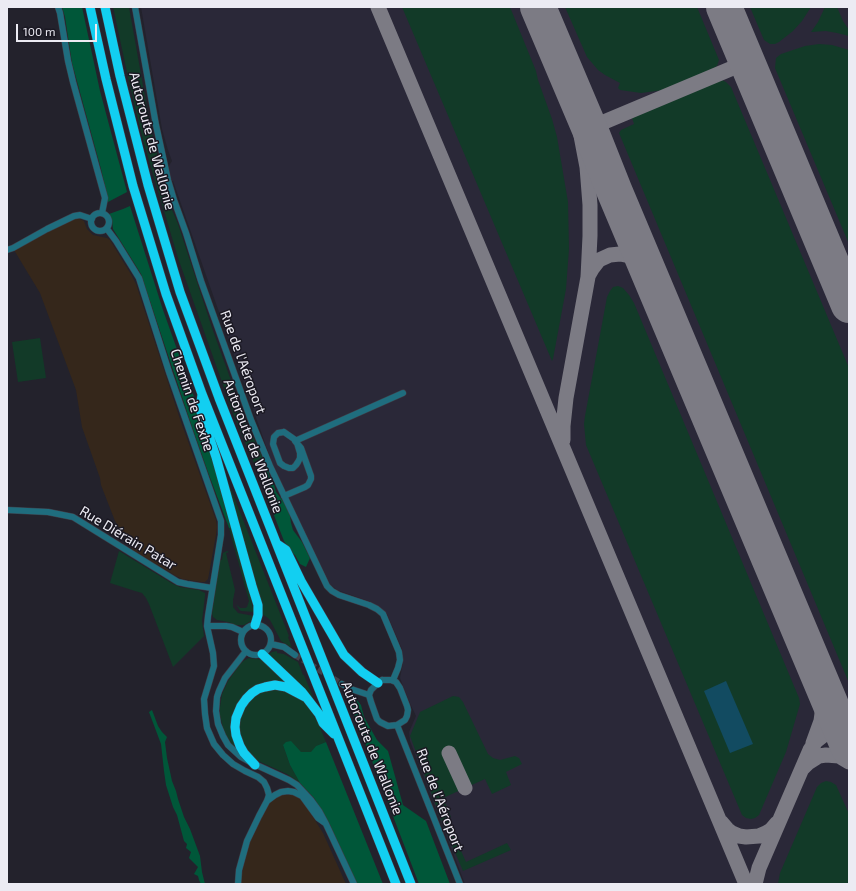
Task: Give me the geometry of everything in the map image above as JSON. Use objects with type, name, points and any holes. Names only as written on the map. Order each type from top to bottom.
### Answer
[{"type":"highway","name":"Autoroute de Wallonie","points":[[90,7],[106,79],[133,186],[166,294],[202,394],[396,884]]},
{"type":"highway","name":"Autoroute de Wallonie","points":[[105,7],[120,76],[148,185],[180,292],[219,398],[411,884]]},
{"type":"highway","points":[[202,394],[200,409],[216,457],[258,605],[258,615],[255,625]]},
{"type":"highway","points":[[276,543],[286,550],[301,581],[344,655],[356,667],[378,683]]},
{"type":"highway","points":[[262,654],[299,688],[319,714],[323,723],[337,736]]},
{"type":"highway","points":[[255,765],[244,753],[236,735],[236,718],[243,702],[258,689],[270,686],[286,687],[306,697]]},
{"type":"street","name":"Chemin de Fexhe","points":[[58,7],[73,82],[105,198],[102,213],[108,217],[109,220],[107,229],[138,278],[221,521],[221,535],[207,626]]},
{"type":"street","name":"Rue de l'Aéroport","points":[[135,7],[166,173],[201,280],[249,413],[284,496],[327,586],[339,595],[370,605],[383,614],[399,652],[400,660],[394,680]]},
{"type":"street","points":[[102,213],[96,214],[92,219],[91,226],[93,229],[100,232],[107,229]]},
{"type":"street","points":[[7,250],[74,216],[80,215],[92,219]]},
{"type":"street","points":[[295,441],[403,393]]},
{"type":"street","points":[[284,496],[305,487],[311,479],[301,448],[295,441],[289,435],[284,432],[278,433],[274,437],[273,444],[280,463],[289,468],[296,466],[300,458],[300,453],[295,441]]},
{"type":"street","name":"Rue Diérain Patar","points":[[7,510],[48,512],[72,517],[178,582],[212,588]]},
{"type":"street","points":[[255,625],[260,625],[268,630],[272,639],[266,652],[254,655],[246,651],[241,642],[243,632],[250,626],[255,625]]},
{"type":"street","points":[[243,632],[232,627],[207,626],[214,653],[214,666],[204,699],[207,728],[214,744],[223,755],[233,764],[258,777],[264,782],[269,795],[268,801]]},
{"type":"street","points":[[271,644],[284,648],[295,655]]},
{"type":"street","points":[[246,651],[230,672],[222,685],[217,698],[216,711],[218,724],[225,741],[245,760],[278,774],[297,785],[312,800],[326,824],[354,884]]},
{"type":"street","points":[[382,680],[394,680],[398,684],[408,710],[405,720],[397,725],[388,726],[380,722],[369,694],[371,690],[382,680]]},
{"type":"street","points":[[342,684],[351,689],[369,694]]},
{"type":"street","name":"Rue de l'Aéroport","points":[[397,725],[460,884]]},
{"type":"street","points":[[238,884],[239,870],[247,841],[268,801],[275,795],[288,791],[302,796],[318,818],[326,824]]},
{"type":"shaded area","points":[[141,7],[849,7],[849,884],[465,884],[410,741],[409,732],[416,716],[400,678],[403,663],[402,649],[387,614],[380,607],[371,602],[337,590],[330,584],[272,463],[168,170],[172,161],[162,129]]},
{"type":"shaded area","points":[[75,218],[84,221],[87,229],[93,235],[110,240],[136,284],[179,416],[216,520],[216,535],[208,579],[205,582],[182,579],[133,550],[115,521],[101,485],[100,478],[82,427],[76,390],[40,293],[14,250]]},
{"type":"shaded area","points":[[280,795],[294,795],[303,801],[323,833],[346,884],[239,884],[250,842],[269,803]]},
{"type":"green space","points":[[62,7],[82,7],[100,91],[127,192],[108,202],[101,169],[72,63]]},
{"type":"green space","points":[[113,7],[129,7],[150,125],[169,203],[178,224],[212,328],[246,422],[268,469],[256,468],[234,416],[178,258],[143,140]]},
{"type":"green space","points":[[402,7],[510,7],[536,71],[552,119],[557,137],[568,202],[569,249],[566,289],[552,361]]},
{"type":"green space","points":[[565,7],[697,7],[719,60],[717,66],[709,71],[664,90],[641,93],[620,90],[618,88],[620,83],[598,70],[587,57]]},
{"type":"green space","points":[[750,7],[811,7],[793,31],[779,42],[770,44],[764,40]]},
{"type":"green space","points":[[825,7],[837,7],[849,30],[849,36],[826,31],[811,32],[818,22]]},
{"type":"green space","points":[[819,44],[832,45],[849,50],[849,244],[775,68],[776,58],[781,54],[805,46]]},
{"type":"green space","points":[[722,80],[731,87],[849,368],[849,683],[619,133],[621,130],[634,124],[632,118]]},
{"type":"green space","points":[[130,206],[163,310],[199,411],[233,528],[229,528],[209,475],[141,274],[113,229],[109,214]]},
{"type":"green space","points":[[618,286],[623,288],[634,303],[799,698],[800,704],[786,752],[759,815],[755,818],[746,818],[742,815],[586,445],[584,424],[585,416],[607,297],[613,287]]},
{"type":"green space","points":[[40,338],[46,378],[18,382],[12,342]]},
{"type":"green space","points":[[221,464],[289,636],[288,637],[292,648],[281,641],[270,620],[262,614]]},
{"type":"green space","points":[[257,468],[268,471],[276,492],[289,509],[293,530],[302,542],[310,558],[306,567],[300,564],[284,541]]},
{"type":"green space","points":[[229,528],[233,528],[254,612],[241,611],[236,604],[240,608],[245,608],[247,607],[249,601]]},
{"type":"green space","points":[[119,551],[173,584],[180,587],[199,590],[205,593],[202,621],[204,636],[173,667],[146,598],[142,593],[110,583]]},
{"type":"green space","points":[[227,551],[229,552],[226,553],[235,590],[233,607],[238,613],[254,616],[251,621],[244,625],[235,625],[217,620],[213,617],[212,613],[220,560],[222,560],[223,553]]},
{"type":"green space","points":[[277,651],[277,653],[284,654],[298,662],[314,699],[267,655]]},
{"type":"green space","points":[[249,658],[262,660],[288,685],[280,683],[239,703],[238,751],[224,731],[220,716],[220,707],[222,694],[228,681],[241,663]]},
{"type":"green space","points":[[286,689],[304,701],[310,708],[326,742],[316,746],[312,752],[301,752],[283,745],[290,765],[300,783],[287,774],[254,759],[244,749],[238,725],[247,702],[265,690]]},
{"type":"green space","points":[[352,696],[361,705],[364,717],[377,740],[388,751],[403,805],[426,821],[450,884],[419,884],[349,701]]},
{"type":"green space","points":[[453,696],[459,697],[463,702],[488,754],[493,758],[500,760],[515,756],[519,758],[522,764],[506,772],[511,785],[492,794],[485,779],[443,798],[451,817],[447,819],[466,862],[507,843],[511,850],[463,871],[442,822],[410,736],[420,712]]},
{"type":"green space","points":[[152,710],[158,726],[167,737],[165,742],[172,781],[184,817],[200,856],[205,884],[201,884],[198,876],[194,874],[198,867],[189,858],[191,852],[186,848],[187,844],[184,841],[177,815],[166,785],[161,744],[149,712]]},
{"type":"green space","points":[[291,741],[301,752],[311,752],[316,746],[326,742],[383,884],[357,884],[330,825],[314,798],[300,783],[290,765],[283,745],[286,742]]},
{"type":"green space","points":[[826,781],[836,785],[849,814],[849,884],[778,884],[780,873],[817,787]]},
{"type":"water","points":[[726,681],[753,744],[730,753],[704,691]]},
{"type":"taxiway","points":[[378,7],[746,884]]},
{"type":"taxiway","points":[[539,8],[561,67],[578,120],[587,167],[590,205],[588,277],[566,398],[563,440]]},
{"type":"taxiway","points":[[584,150],[585,142],[589,134],[604,122],[747,62]]},
{"type":"taxiway","points":[[588,276],[599,260],[610,255],[620,254],[630,256],[640,262],[652,280]]},
{"type":"taxiway","points":[[813,743],[821,721],[823,706],[821,689],[814,665]]},
{"type":"taxiway","points":[[823,687],[832,698],[849,712]]},
{"type":"taxiway","points":[[755,884],[759,868],[810,750],[816,741],[830,730],[849,722]]},
{"type":"taxiway","points":[[449,753],[465,788]]},
{"type":"taxiway","points":[[803,768],[819,756],[826,755],[839,756],[849,762]]},
{"type":"taxiway","points":[[721,822],[732,833],[746,837],[759,836],[766,833],[777,823]]},
{"type":"runway","points":[[538,7],[849,748]]},
{"type":"runway","points":[[724,7],[849,305]]},
{"type":"tunnel","points":[[295,655],[342,684]]}]
